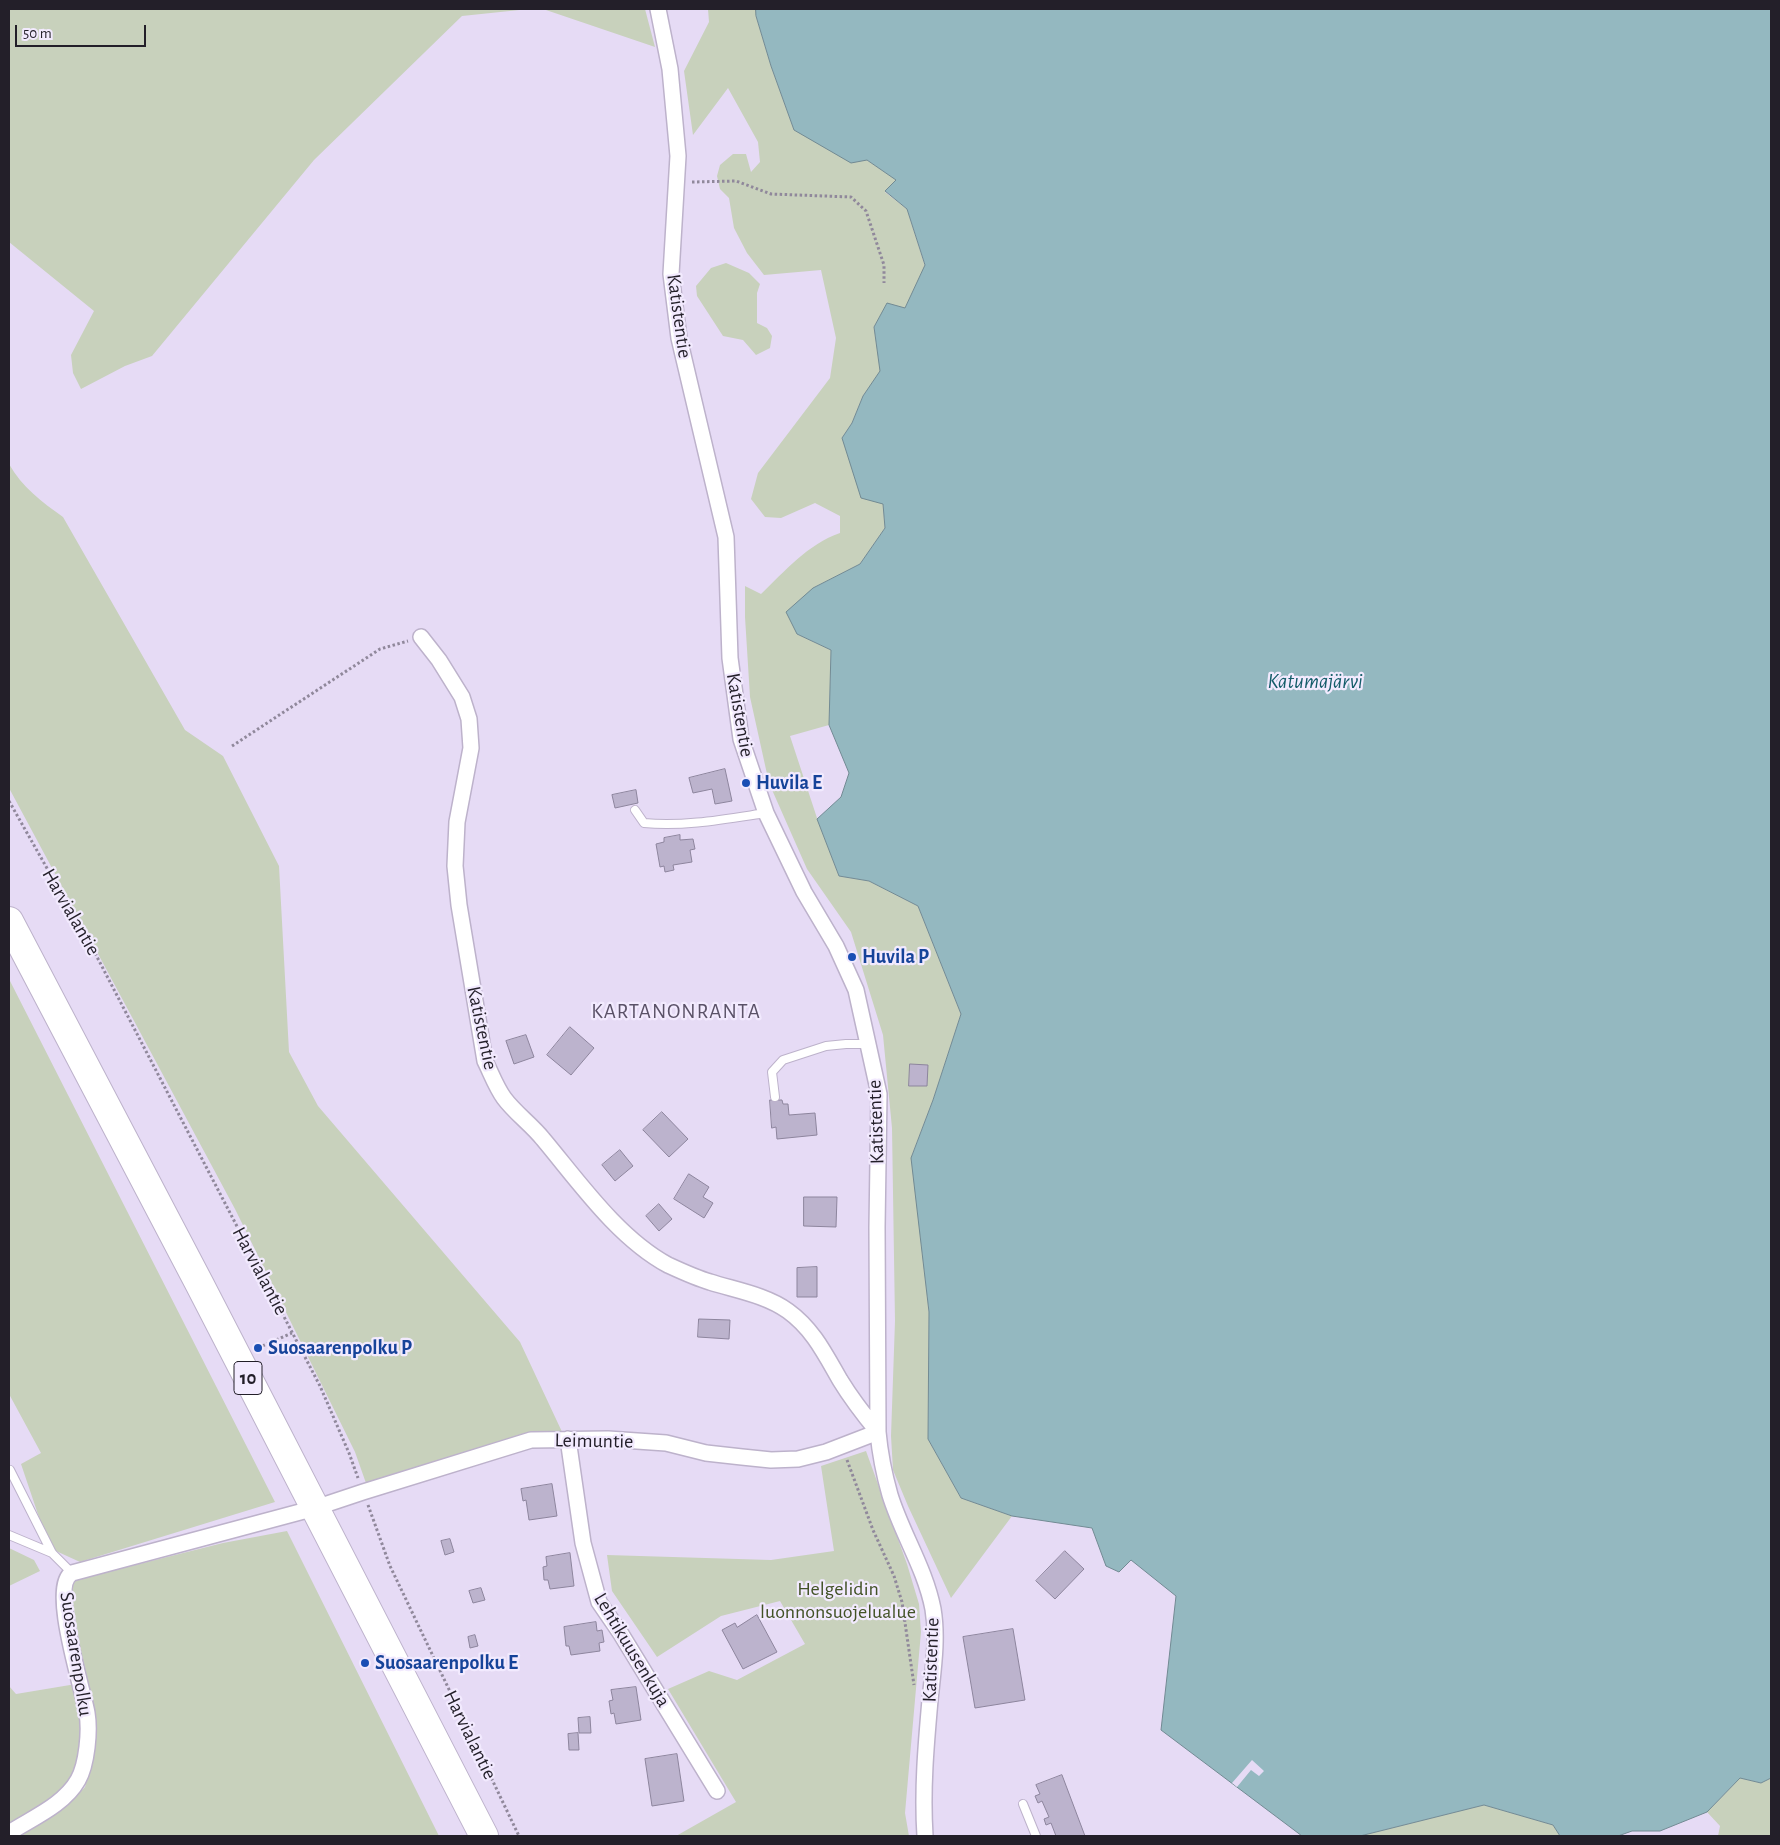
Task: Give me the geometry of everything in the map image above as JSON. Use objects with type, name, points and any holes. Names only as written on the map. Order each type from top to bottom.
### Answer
[{"type":"highway","name":"Harvialantie","points":[[9,921],[200,1285],[484,1836]]},
{"type":"street","name":"Katistentie","points":[[658,9],[670,69],[678,156],[671,274],[679,338],[726,537],[730,658],[741,739],[766,813],[804,892],[836,946],[856,990],[879,1094],[876,1228],[878,1432],[882,1465],[890,1496],[924,1577],[933,1610],[936,1644],[922,1803],[925,1836]]},
{"type":"street","name":"Katistentie","points":[[421,637],[439,660],[462,697],[469,719],[471,748],[457,822],[455,866],[459,905],[485,1061],[493,1080],[505,1098],[533,1126],[603,1209],[622,1230],[644,1248],[667,1264],[699,1278],[748,1293],[787,1310],[809,1329],[826,1353],[858,1408],[878,1432]]},
{"type":"street","name":"Leimuntie","points":[[315,1508],[531,1440],[568,1438],[666,1443],[706,1452],[771,1460],[798,1459],[878,1432]]},
{"type":"street","name":"Lehtikuusenkuja","points":[[568,1438],[583,1543],[599,1602],[621,1634],[717,1791]]},
{"type":"street","name":"Suosaarenpolku","points":[[9,1833],[63,1799],[78,1780],[88,1750],[88,1714],[75,1667],[63,1595],[65,1580],[72,1573],[315,1508]]},
{"type":"lane","points":[[635,810],[644,823],[667,825],[766,813]]},
{"type":"lane","points":[[775,1097],[772,1072],[783,1060],[826,1046],[868,1044]]},
{"type":"lane","points":[[10,1470],[52,1553],[72,1573]]},
{"type":"lane","points":[[9,1535],[52,1553]]},
{"type":"lane","points":[[1023,1804],[1036,1836]]},
{"type":"path","points":[[677,182],[736,181],[771,194],[851,197],[866,211],[884,265],[884,283]]},
{"type":"path","points":[[232,746],[380,649],[421,637]]},
{"type":"path","name":"Harvialantie","points":[[9,801],[96,955],[320,1386],[349,1453],[390,1566],[519,1836]]},
{"type":"path","points":[[258,1348],[292,1333]]},
{"type":"path","points":[[841,1446],[873,1530],[894,1576],[902,1602],[914,1686]]},
{"type":"green space","points":[[9,9],[529,9],[462,16],[314,160],[152,356],[125,366],[81,389],[73,373],[71,355],[94,311],[9,242]]},
{"type":"green space","points":[[543,9],[645,9],[655,47]]},
{"type":"green space","points":[[708,9],[756,9],[756,16],[771,66],[794,130],[867,160],[897,180],[885,192],[907,209],[925,266],[905,309],[887,304],[874,327],[881,371],[863,396],[852,423],[842,438],[883,504],[885,528],[860,564],[813,588],[797,634],[831,650],[829,725],[790,736],[817,818],[839,876],[869,881],[918,906],[961,1014],[933,1100],[912,1155],[929,1312],[928,1439],[961,1498],[1012,1516],[951,1598],[893,1470],[891,1436],[895,1321],[892,1128],[883,1035],[851,932],[807,869],[769,783],[750,697],[745,586],[761,594],[807,551],[840,533],[840,516],[815,503],[781,518],[765,517],[751,499],[758,473],[830,378],[836,338],[821,270],[764,275],[747,253],[734,228],[729,198],[720,189],[717,176],[720,165],[733,154],[746,154],[751,172],[760,162],[758,142],[728,88],[693,135],[684,71],[709,22]]},
{"type":"green space","points":[[726,263],[749,273],[760,284],[757,293],[757,323],[767,328],[772,336],[770,348],[756,355],[743,340],[723,336],[697,296],[696,286],[711,268]]},
{"type":"green space","points":[[9,464],[26,487],[63,517],[185,730],[223,756],[279,866],[289,1052],[318,1106],[520,1342],[563,1434],[367,1486],[355,1452],[235,1209],[9,788]]},
{"type":"green space","points":[[9,979],[275,1502],[80,1562],[56,1551],[46,1538],[21,1464],[41,1453],[9,1394]]},
{"type":"green space","name":"Helgelidin luonnonsuojelualue","points":[[866,1451],[907,1564],[919,1604],[921,1632],[905,1813],[909,1836],[676,1836],[736,1802],[668,1689],[709,1671],[737,1680],[805,1644],[780,1601],[721,1616],[657,1657],[612,1591],[607,1555],[771,1560],[834,1551],[821,1466]]},
{"type":"green space","points":[[287,1531],[439,1836],[18,1836],[67,1806],[85,1787],[94,1750],[94,1714],[81,1653],[71,1590],[75,1580],[223,1543]]},
{"type":"green space","points":[[9,1548],[34,1560],[40,1571],[9,1586]]},
{"type":"green space","points":[[76,1684],[83,1715],[83,1748],[76,1777],[61,1795],[9,1827],[9,1686],[16,1694]]},
{"type":"green space","points":[[1740,1778],[1761,1783],[1771,1778],[1771,1836],[1718,1836],[1720,1826],[1707,1812]]},
{"type":"green space","points":[[1484,1805],[1553,1825],[1560,1836],[1360,1836]]},
{"type":"water","name":"Katumajärvi","points":[[756,9],[1771,9],[1771,1778],[1761,1783],[1740,1778],[1707,1812],[1660,1831],[1632,1831],[1618,1836],[1560,1836],[1553,1825],[1484,1805],[1360,1836],[1302,1836],[1161,1730],[1176,1596],[1131,1560],[1119,1572],[1106,1566],[1092,1528],[1012,1516],[961,1498],[928,1439],[929,1312],[911,1158],[933,1100],[961,1014],[918,906],[869,881],[839,876],[817,819],[841,797],[849,773],[829,725],[831,650],[797,634],[786,612],[813,588],[860,564],[885,528],[883,504],[861,498],[842,438],[852,423],[863,396],[880,371],[874,327],[887,303],[905,308],[925,265],[907,209],[885,191],[896,180],[867,160],[851,163],[794,130],[771,66],[756,16]]},
{"type":"pier","points":[[1252,1760],[1264,1771],[1259,1776],[1251,1770],[1237,1787],[1232,1783]]},
{"type":"building","points":[[725,769],[732,801],[715,804],[712,789],[693,793],[689,778]]},
{"type":"building","points":[[636,790],[638,803],[615,808],[612,795]]},
{"type":"building","points":[[680,835],[680,840],[693,839],[695,849],[690,850],[692,862],[673,865],[674,870],[665,872],[664,866],[660,867],[656,844],[664,842],[664,838]]},
{"type":"building","points":[[570,1027],[594,1048],[571,1075],[547,1055]]},
{"type":"building","points":[[526,1035],[534,1057],[514,1064],[506,1041]]},
{"type":"building","points":[[910,1064],[928,1065],[927,1086],[909,1086]]},
{"type":"building","points":[[770,1100],[782,1100],[783,1104],[788,1104],[789,1115],[815,1113],[817,1135],[777,1139],[776,1127],[772,1128]]},
{"type":"building","points":[[662,1112],[688,1139],[669,1157],[643,1130]]},
{"type":"building","points":[[620,1150],[633,1166],[615,1181],[602,1165]]},
{"type":"building","points":[[689,1174],[709,1187],[703,1197],[713,1203],[704,1218],[674,1199]]},
{"type":"building","points":[[804,1197],[837,1197],[836,1227],[804,1226]]},
{"type":"building","points":[[659,1204],[672,1219],[659,1231],[646,1216]]},
{"type":"building","points":[[817,1267],[817,1297],[797,1297],[797,1268]]},
{"type":"building","points":[[699,1319],[730,1320],[729,1339],[698,1337]]},
{"type":"building","points":[[552,1484],[557,1516],[529,1520],[526,1500],[523,1501],[521,1489]]},
{"type":"building","points":[[450,1539],[454,1552],[445,1555],[441,1541]]},
{"type":"building","points":[[1065,1551],[1084,1569],[1055,1599],[1036,1581]]},
{"type":"building","points":[[570,1553],[574,1586],[550,1589],[548,1580],[544,1580],[543,1567],[547,1566],[546,1557]]},
{"type":"building","points":[[481,1588],[485,1600],[473,1603],[469,1591]]},
{"type":"building","points":[[757,1615],[777,1652],[743,1669],[722,1630],[735,1623],[737,1627]]},
{"type":"building","points":[[596,1622],[597,1631],[602,1630],[604,1642],[599,1643],[600,1651],[571,1655],[569,1646],[566,1646],[564,1627]]},
{"type":"building","points":[[1013,1629],[1025,1700],[975,1708],[963,1637]]},
{"type":"building","points":[[475,1635],[478,1646],[470,1648],[468,1637]]},
{"type":"building","points":[[636,1687],[641,1720],[616,1724],[614,1713],[611,1714],[609,1701],[613,1700],[611,1690]]},
{"type":"building","points":[[590,1717],[591,1733],[579,1733],[578,1718]]},
{"type":"building","points":[[578,1733],[579,1750],[569,1750],[568,1734]]},
{"type":"building","points":[[677,1754],[684,1801],[652,1806],[645,1759]]},
{"type":"building","points":[[1062,1775],[1085,1836],[1056,1836],[1051,1823],[1046,1825],[1044,1819],[1049,1817],[1042,1801],[1038,1803],[1035,1796],[1040,1794],[1036,1785]]},
{"type":"place","name":"Huvila E","points":[[746,783]]},
{"type":"place","name":"Huvila P","points":[[852,957]]},
{"type":"place","name":"Suosaarenpolku P","points":[[258,1348]]},
{"type":"place","name":"Suosaarenpolku E","points":[[365,1663]]},
{"type":"district","name":"KARTANONRANTA","points":[[676,1012]]}]
